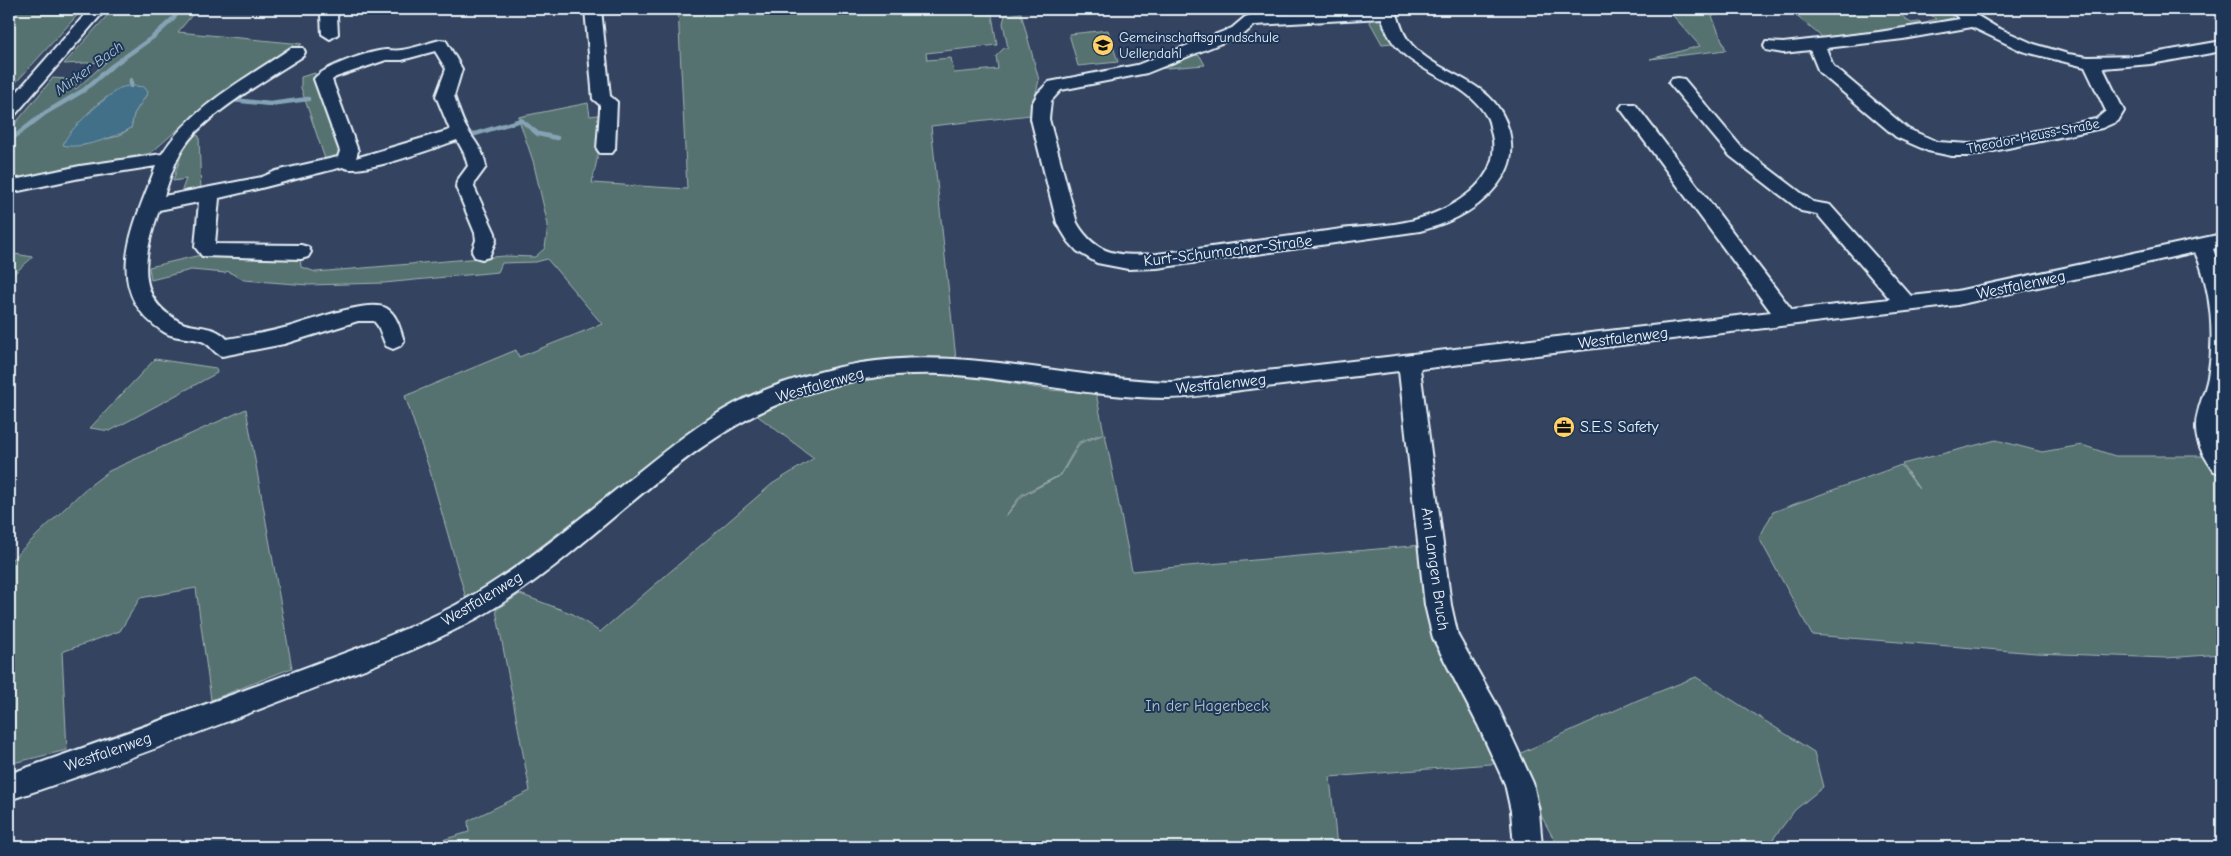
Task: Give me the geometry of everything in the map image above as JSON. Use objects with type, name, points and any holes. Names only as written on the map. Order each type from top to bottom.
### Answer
[{"type":"street","points":[[9,111],[98,9]]},
{"type":"street","points":[[330,34],[329,16],[334,9]]},
{"type":"street","points":[[593,9],[602,99],[608,102],[609,110],[606,149]]},
{"type":"street","points":[[1955,9],[2022,45],[2055,56],[2092,63],[2124,63],[2222,46]]},
{"type":"street","name":"Kurt-Schumacher-Straße","points":[[1392,11],[1391,28],[1403,48],[1473,91],[1485,101],[1497,118],[1502,136],[1500,166],[1495,176],[1476,200],[1446,216],[1420,225],[1166,260],[1119,262],[1095,256],[1083,248],[1074,237],[1067,223],[1040,119],[1039,104],[1042,98],[1055,86],[1066,82],[1141,70],[1238,30],[1245,14],[1392,11]]},
{"type":"street","points":[[1772,46],[1783,48],[1935,30],[1975,21]]},
{"type":"street","name":"Theodor-Heuss-Straße","points":[[1816,44],[1825,68],[1902,133],[1916,141],[1951,151],[1970,150],[2102,124],[2112,118],[2115,111],[2092,63]]},
{"type":"street","points":[[346,161],[349,151],[323,79],[336,71],[386,55],[402,55],[437,45],[442,46],[454,70],[445,96],[460,133],[465,136],[476,161],[477,167],[466,181],[465,187],[485,233],[486,240],[482,252]]},
{"type":"street","points":[[297,52],[230,97],[189,129],[178,141],[168,159],[136,249],[135,281],[148,307],[173,328],[212,337],[222,348],[284,336],[358,314],[379,313],[388,323],[393,341]]},
{"type":"street","points":[[1678,83],[1736,152],[1808,207],[1823,209],[1907,305]]},
{"type":"street","points":[[1629,108],[1787,319]]},
{"type":"street","points":[[346,161],[351,165],[364,164],[460,133]]},
{"type":"street","points":[[9,187],[80,172],[168,159]]},
{"type":"street","points":[[152,205],[267,182],[284,175],[346,161]]},
{"type":"street","points":[[212,194],[208,202],[205,247],[208,251],[292,247]]},
{"type":"street","name":"Westfalenweg","points":[[9,787],[115,751],[398,646],[456,617],[515,582],[695,440],[749,407],[826,379],[864,371],[940,365],[972,367],[1120,388],[1172,390],[1907,305],[1983,293],[2222,240]]},
{"type":"street","points":[[2201,244],[2212,271],[2219,308],[2221,343],[2219,376],[2206,423],[2210,446],[2222,465]]},
{"type":"street","name":"Am Langen Bruch","points":[[1409,363],[1429,536],[1442,622],[1446,638],[1488,716],[1519,783],[1525,811],[1528,847]]},
{"type":"green space","points":[[9,9],[83,9],[9,90]]},
{"type":"green space","points":[[113,9],[197,9],[178,32],[302,44],[177,130],[151,153],[9,180],[9,131],[53,78],[81,80],[74,87],[76,89],[106,62],[64,64]],"holes":[[[136,86],[148,92],[134,114],[131,128],[118,136],[79,146],[84,119],[100,102],[114,93],[129,87]]]},
{"type":"green space","name":"In der Hagerbeck","points":[[678,9],[991,9],[997,45],[926,53],[927,60],[951,58],[954,73],[998,69],[996,56],[1004,48],[1008,48],[1003,23],[1005,15],[1021,13],[1039,80],[1031,115],[931,126],[956,359],[974,377],[1049,390],[1096,393],[1104,433],[1079,442],[1060,475],[1021,495],[1005,517],[1022,496],[1061,475],[1080,443],[1105,434],[1132,571],[1422,545],[1503,763],[1330,777],[1337,847],[419,847],[469,832],[468,821],[530,791],[496,610],[520,594],[573,614],[600,632],[772,484],[814,458],[755,414],[748,394],[602,500],[467,602],[430,471],[405,396],[516,350],[519,357],[602,324],[547,259],[536,262],[502,263],[498,272],[384,283],[308,285],[244,280],[227,271],[225,273],[191,270],[151,280],[149,267],[205,254],[300,255],[301,267],[316,272],[505,256],[535,257],[545,248],[548,225],[533,161],[518,117],[588,103],[590,116],[604,114],[601,141],[592,183],[687,189]]},
{"type":"green space","points":[[1667,9],[1755,9],[1712,16],[1726,50],[1650,59],[1700,46]]},
{"type":"green space","points":[[1788,9],[1893,9],[1911,23],[1919,22],[1923,25],[1823,38]]},
{"type":"green space","points":[[1923,9],[1946,9],[1952,15],[1952,18],[1932,24],[1928,21],[1936,19]]},
{"type":"green space","points":[[1367,17],[1379,17],[1383,20],[1393,43],[1382,44]]},
{"type":"green space","points":[[1108,30],[1118,62],[1078,66],[1069,34]]},
{"type":"green space","points":[[1192,54],[1200,56],[1205,65],[1155,69]]},
{"type":"green space","points":[[315,73],[342,151],[338,158],[326,162],[301,88],[301,77]]},
{"type":"green space","points":[[192,134],[199,136],[201,191],[180,195],[186,179],[173,181],[182,152],[179,152]]},
{"type":"green space","points":[[9,253],[33,257],[9,278]]},
{"type":"green space","points":[[155,359],[216,368],[217,373],[110,431],[90,428]]},
{"type":"green space","points":[[246,409],[292,668],[211,700],[196,588],[140,598],[120,631],[62,652],[67,750],[9,764],[9,562],[84,490],[109,471]]},
{"type":"green space","points":[[1996,440],[2042,452],[2082,445],[2115,456],[2206,456],[2222,474],[2222,654],[2166,658],[2036,653],[1812,635],[1759,538],[1773,512],[1901,465],[1919,489],[1902,464]]},
{"type":"green space","points":[[1696,677],[1814,752],[1823,787],[1795,810],[1767,847],[1558,847],[1510,758],[1638,700]]},
{"type":"water","points":[[144,87],[148,92],[134,114],[131,128],[97,142],[78,146],[63,145],[71,131],[106,98],[120,88]]},
{"type":"waterway","name":"Mirker Bach","points":[[9,141],[45,113],[84,90],[112,66],[153,37],[174,18],[178,9]]},
{"type":"waterway","points":[[131,80],[131,86]]},
{"type":"waterway","points":[[233,100],[270,104],[308,99]]},
{"type":"waterway","points":[[475,134],[521,120],[538,134],[557,138]]},
{"type":"place","name":"Gemeinschaftsgrundschule Uellendahl","points":[[1103,45]]},
{"type":"place","name":"S.E.S Safety","points":[[1564,427]]}]
